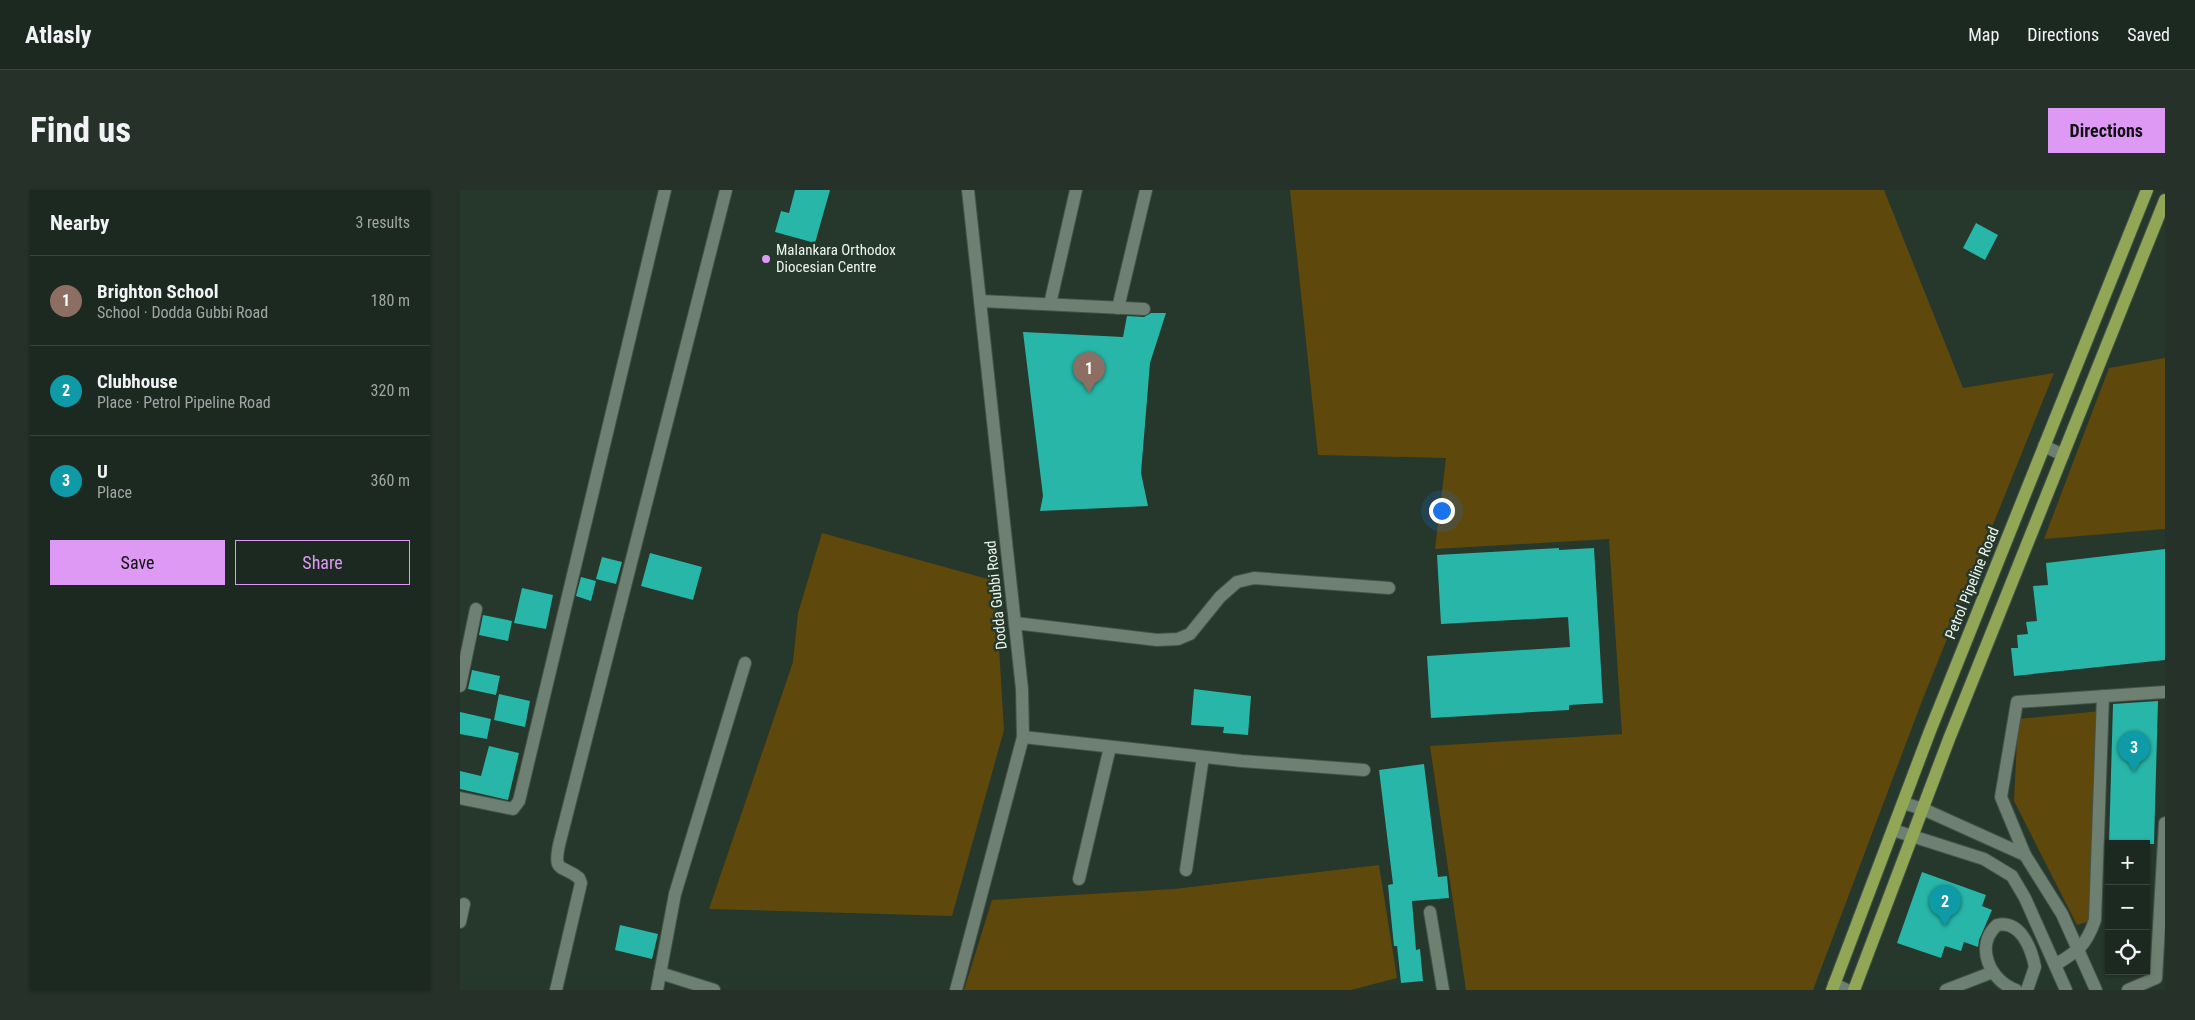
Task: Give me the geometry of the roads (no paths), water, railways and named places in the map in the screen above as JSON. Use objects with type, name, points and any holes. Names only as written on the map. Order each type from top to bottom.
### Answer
[{"type":"main road","name":"Petrol Pipeline Road","points":[[1833,987],[1903,803],[2147,190]]},
{"type":"main road","points":[[1854,990],[1923,808],[2165,200]]},
{"type":"street","points":[[460,798],[513,809],[519,801],[664,190]]},
{"type":"street","points":[[556,990],[580,883],[579,878],[561,869],[556,858],[726,190]]},
{"type":"street","name":"Dodda Gubbi Road","points":[[956,990],[1023,737],[1022,689],[968,190]]},
{"type":"street","points":[[1050,304],[1076,190]]},
{"type":"street","points":[[1118,308],[1146,190]]},
{"type":"street","points":[[980,301],[1144,310]]},
{"type":"street","points":[[2044,446],[2063,455]]},
{"type":"street","points":[[1015,623],[1157,640],[1178,639],[1190,634],[1220,597],[1237,582],[1254,578],[1389,588]]},
{"type":"street","points":[[460,686],[476,609]]},
{"type":"street","points":[[657,990],[675,894],[745,663]]},
{"type":"street","points":[[2096,990],[2062,914],[2025,855],[2002,797],[2017,702],[2165,692]]},
{"type":"street","points":[[2055,965],[2079,951],[2089,937],[2095,920],[2103,696]]},
{"type":"street","points":[[1023,737],[1203,757],[1364,770]]},
{"type":"street","points":[[1079,879],[1110,747]]},
{"type":"street","points":[[1186,870],[1203,757]]},
{"type":"street","points":[[1903,803],[1923,808],[2025,855]]},
{"type":"street","points":[[2128,990],[2156,978],[2165,823]]},
{"type":"street","points":[[1893,830],[1984,859],[2012,876],[2025,898],[2066,990]]},
{"type":"street","points":[[460,922],[464,904]]},
{"type":"street","points":[[1430,912],[1443,990]]},
{"type":"street","points":[[2016,990],[2006,986],[1993,972],[1986,955],[1986,938],[1997,925],[2010,924],[2020,931],[2034,962],[2035,971],[2027,990]]},
{"type":"street","points":[[1946,990],[1993,972]]},
{"type":"street","points":[[660,974],[714,990]]},
{"type":"street","points":[[1833,987],[1846,990]]},
{"type":"place","name":"Malankara Orthodox Diocesian Centre","points":[[766,259]]},
{"type":"place","name":"Brighton School","points":[[1089,393]]},
{"type":"place","name":"U","points":[[2134,772]]},
{"type":"place","name":"Clubhouse","points":[[1945,926]]}]
